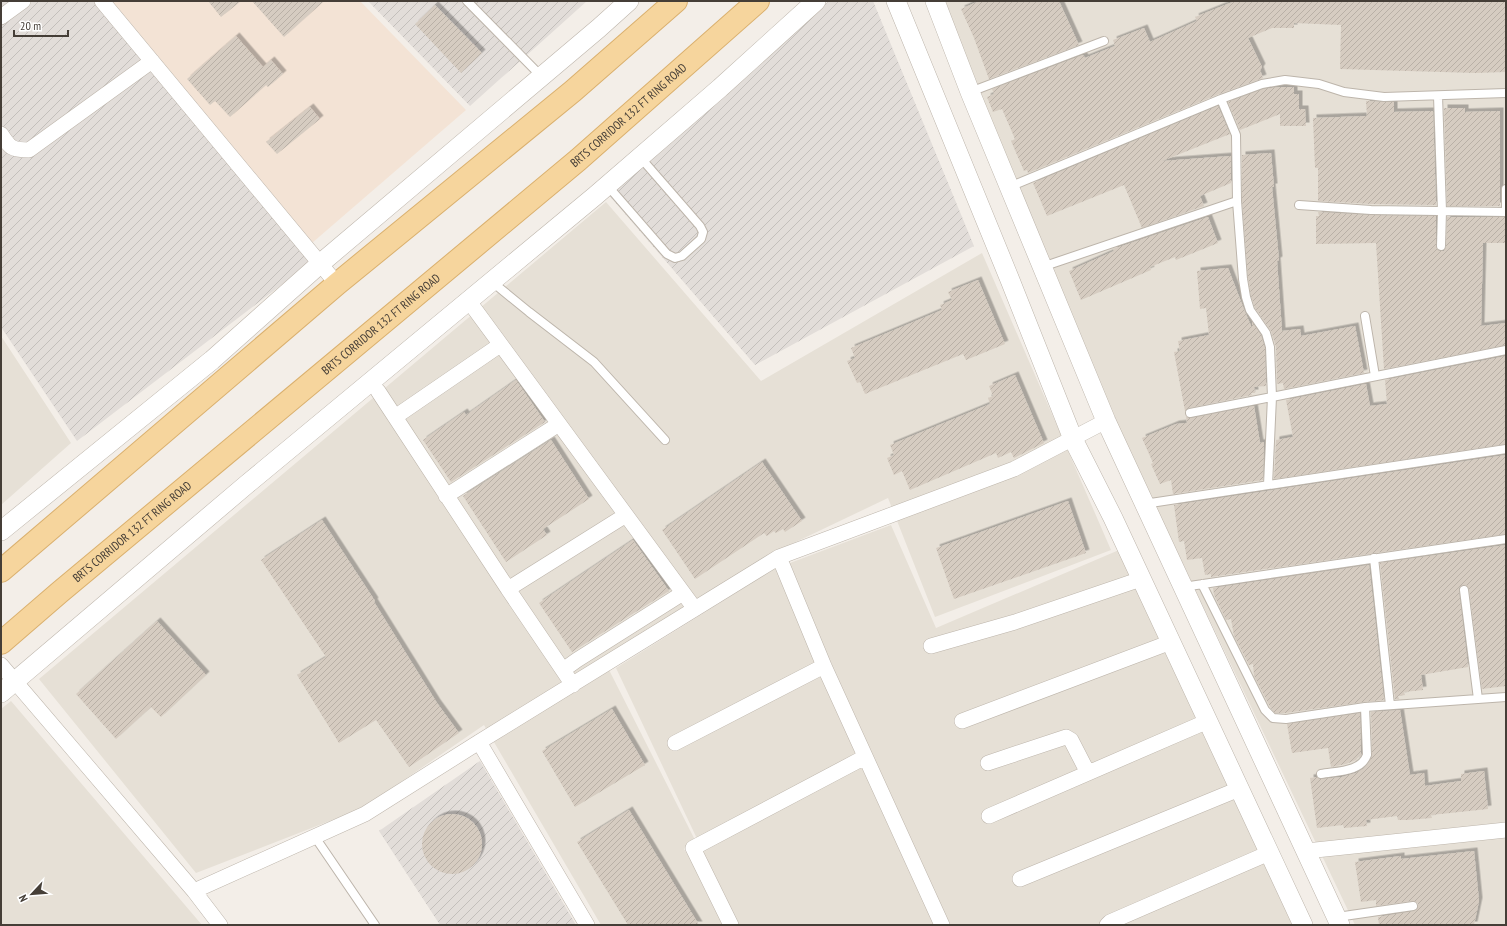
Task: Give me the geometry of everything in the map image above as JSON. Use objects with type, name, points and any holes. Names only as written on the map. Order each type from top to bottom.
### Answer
[{"type":"main road","points":[[1,571],[337,284],[573,91],[676,1]]},
{"type":"main road","name":"BRTS CORRIDOR 132 FT RING ROAD","points":[[1,643],[60,592],[578,160],[758,1]]},
{"type":"street","points":[[1,17],[23,1]]},
{"type":"street","points":[[1,531],[212,360],[321,264],[542,77],[629,1]]},
{"type":"street","points":[[8,687],[252,480],[640,157],[720,88],[816,1]]},
{"type":"street","points":[[896,1],[1073,439],[1113,518],[1303,925]]},
{"type":"street","points":[[939,2],[970,92],[1106,421],[1338,921]]},
{"type":"street","points":[[107,3],[152,61],[337,284]]},
{"type":"street","points":[[1,134],[10,147],[18,150],[29,150],[152,61]]},
{"type":"street","points":[[468,300],[695,609]]},
{"type":"street","points":[[395,417],[500,345]]},
{"type":"street","points":[[378,391],[446,496],[573,685]]},
{"type":"street","points":[[194,891],[365,814],[779,558],[1014,469],[1106,421]]},
{"type":"street","points":[[446,496],[559,424]]},
{"type":"street","points":[[508,589],[626,515]]},
{"type":"street","points":[[779,558],[824,666],[942,925]]},
{"type":"street","points":[[931,646],[1015,622],[1141,579]]},
{"type":"street","points":[[563,670],[684,593]]},
{"type":"street","points":[[962,721],[1170,642]]},
{"type":"street","points":[[1,665],[8,687],[194,891],[220,925]]},
{"type":"street","points":[[675,744],[824,666]]},
{"type":"street","points":[[989,816],[1208,721]]},
{"type":"street","points":[[988,763],[1066,737],[1071,740],[1088,774]]},
{"type":"street","points":[[480,742],[587,925]]},
{"type":"street","points":[[731,925],[693,848],[865,756]]},
{"type":"street","points":[[1020,879],[1239,789]]},
{"type":"street","points":[[1306,851],[1506,830]]},
{"type":"street","points":[[1107,925],[1110,922],[1269,853]]},
{"type":"lane","points":[[468,1],[542,77]]},
{"type":"lane","points":[[970,92],[1104,41]]},
{"type":"lane","points":[[1009,187],[1221,99],[1262,84],[1285,80],[1319,84],[1344,92],[1384,97],[1506,93]]},
{"type":"lane","points":[[1438,96],[1442,211],[1441,246]]},
{"type":"lane","points":[[1221,99],[1236,135],[1237,200],[1243,279],[1246,297],[1250,310],[1266,333],[1270,347],[1272,397],[1268,486]]},
{"type":"lane","points":[[607,185],[668,254],[675,258],[682,256],[701,239],[703,232],[700,226],[640,157]]},
{"type":"lane","points":[[1299,205],[1371,210],[1506,212],[1506,189]]},
{"type":"lane","points":[[1042,267],[1237,200]]},
{"type":"lane","points":[[491,281],[594,362],[665,440]]},
{"type":"lane","points":[[1365,316],[1375,376]]},
{"type":"lane","points":[[1190,413],[1506,350]]},
{"type":"lane","points":[[1144,504],[1506,449]]},
{"type":"lane","points":[[1182,587],[1506,539]]},
{"type":"lane","points":[[1374,558],[1390,705]]},
{"type":"lane","points":[[1202,584],[1265,710],[1273,718],[1286,719],[1365,707],[1506,697]]},
{"type":"lane","points":[[1464,590],[1478,699]]},
{"type":"lane","points":[[1321,774],[1358,767],[1365,761],[1367,755],[1365,707]]},
{"type":"lane","points":[[315,837],[375,925]]},
{"type":"lane","points":[[1338,921],[1413,906]]},
{"type":"shaded area","points":[[1,1],[95,1],[310,263],[77,441],[1,327]]},
{"type":"shaded area","points":[[112,1],[360,1],[466,110],[312,243]]},
{"type":"shaded area","points":[[368,1],[587,1],[470,106]]},
{"type":"shaded area","points":[[829,1],[873,1],[974,246],[755,365],[608,194]]},
{"type":"shaded area","points":[[942,1],[1506,1],[1506,925],[1355,925],[1112,415]]},
{"type":"shaded area","points":[[606,202],[761,381],[982,253],[1111,550],[935,617],[888,498],[777,551],[603,658],[695,840],[684,849],[721,909],[729,925],[601,925],[484,725],[363,808],[196,873],[39,679]]},
{"type":"shaded area","points":[[1,336],[71,443],[1,505]]},
{"type":"shaded area","points":[[891,525],[936,628],[1119,550],[1297,925],[738,925],[616,668],[774,569]]},
{"type":"shaded area","points":[[11,701],[202,925],[1,925],[1,709]]},
{"type":"shaded area","points":[[480,761],[576,925],[440,925],[379,831]]},
{"type":"building","points":[[208,1],[241,1],[221,17]]},
{"type":"building","points":[[252,1],[324,1],[284,37]]},
{"type":"building","points":[[979,1],[1059,1],[1079,45],[989,79],[974,38],[961,9]]},
{"type":"building","points":[[1235,1],[1506,1],[1506,72],[1475,73],[1340,69],[1341,25],[1294,23],[1294,28],[1272,28],[1248,38],[1262,67],[1260,70],[1263,78],[1219,94],[1028,173],[1027,170],[1024,171],[1011,141],[1015,139],[1002,109],[993,112],[987,97],[994,94],[992,89],[1083,55],[1085,58],[1115,46],[1113,40],[1144,28],[1150,42],[1197,21],[1195,17]]},
{"type":"building","points":[[435,5],[482,53],[461,73],[415,24]]},
{"type":"building","points":[[236,36],[263,67],[271,60],[283,74],[268,87],[266,85],[230,117],[215,101],[210,105],[187,79]]},
{"type":"building","points":[[1294,87],[1294,94],[1299,94],[1299,109],[1305,109],[1306,126],[1280,126],[1280,114],[1240,130],[1228,102],[1263,89]]},
{"type":"building","points":[[1366,101],[1394,102],[1394,112],[1433,111],[1436,205],[1371,204],[1318,201],[1318,168],[1315,168],[1313,118],[1367,116]]},
{"type":"building","points":[[1218,106],[1230,134],[1162,161],[1231,156],[1231,183],[1200,196],[1204,206],[1142,228],[1124,185],[1047,216],[1033,183]]},
{"type":"building","points":[[310,107],[320,119],[277,154],[266,142]]},
{"type":"building","points":[[1444,108],[1465,108],[1465,112],[1500,111],[1500,206],[1447,206]]},
{"type":"building","points":[[1271,153],[1274,187],[1272,187],[1279,260],[1277,261],[1282,331],[1300,329],[1301,336],[1355,326],[1364,373],[1284,389],[1283,383],[1277,384],[1276,347],[1271,331],[1255,308],[1251,296],[1248,278],[1242,201],[1242,155]]},
{"type":"building","points":[[1318,212],[1371,215],[1436,216],[1436,246],[1440,251],[1444,251],[1446,247],[1447,217],[1506,217],[1506,243],[1483,243],[1481,326],[1506,323],[1506,345],[1384,369],[1376,243],[1316,244],[1316,216],[1319,216]]},
{"type":"building","points":[[1208,217],[1218,243],[1176,260],[1175,257],[1150,267],[1151,270],[1081,300],[1069,271],[1114,251],[1113,249]]},
{"type":"building","points":[[1228,268],[1252,328],[1252,322],[1261,335],[1265,348],[1266,386],[1254,387],[1255,393],[1251,393],[1252,395],[1189,408],[1185,411],[1174,352],[1180,351],[1178,341],[1209,335],[1206,308],[1200,309],[1197,271]]},
{"type":"building","points":[[978,280],[1005,344],[966,360],[963,354],[865,394],[860,382],[857,383],[847,361],[855,358],[851,348],[942,310],[940,305],[952,300],[948,292]]},
{"type":"building","points":[[1506,356],[1506,444],[1274,479],[1276,440],[1293,437],[1286,400],[1366,384],[1370,406],[1387,404],[1385,380]]},
{"type":"building","points":[[1015,375],[1044,443],[1014,458],[1011,452],[998,458],[996,453],[910,490],[902,471],[894,475],[887,458],[894,455],[890,445],[990,404],[988,398],[993,396],[989,386]]},
{"type":"building","points":[[516,380],[545,422],[451,482],[423,440],[464,412],[466,415]]},
{"type":"building","points":[[1254,406],[1260,443],[1264,442],[1263,480],[1173,494],[1171,480],[1160,484],[1142,438],[1176,424],[1187,423],[1186,417],[1191,418]]},
{"type":"building","points":[[551,440],[589,499],[543,529],[547,535],[506,562],[463,496]]},
{"type":"building","points":[[1506,455],[1506,534],[1211,577],[1211,574],[1205,575],[1202,558],[1187,560],[1184,541],[1179,542],[1174,505]]},
{"type":"building","points":[[762,462],[802,521],[785,532],[783,529],[776,533],[774,531],[767,536],[764,533],[695,579],[662,530]]},
{"type":"building","points":[[1068,501],[1086,553],[954,599],[936,548]]},
{"type":"building","points":[[322,520],[375,601],[374,602],[437,703],[459,733],[409,767],[376,720],[339,743],[297,675],[326,657],[261,560]]},
{"type":"building","points":[[633,540],[669,591],[572,652],[539,603]]},
{"type":"building","points":[[1506,545],[1506,686],[1482,689],[1469,589],[1466,585],[1463,585],[1459,588],[1459,591],[1468,667],[1421,675],[1423,690],[1404,692],[1405,695],[1398,696],[1399,699],[1395,699],[1380,563]]},
{"type":"building","points":[[1369,565],[1384,700],[1286,713],[1275,713],[1270,707],[1254,676],[1253,664],[1249,665],[1234,636],[1231,619],[1226,620],[1214,595],[1213,588]]},
{"type":"building","points":[[157,621],[206,675],[161,717],[151,707],[116,739],[76,694]]},
{"type":"building","points":[[612,709],[645,765],[575,807],[542,751]]},
{"type":"building","points":[[1400,710],[1410,775],[1424,773],[1425,786],[1461,781],[1461,774],[1484,771],[1488,809],[1431,815],[1432,818],[1398,820],[1397,816],[1366,820],[1367,826],[1344,828],[1343,825],[1317,828],[1310,778],[1317,777],[1322,779],[1342,777],[1356,773],[1363,769],[1369,763],[1372,755],[1371,712]]},
{"type":"building","points":[[1360,713],[1361,754],[1356,760],[1331,767],[1328,748],[1292,753],[1287,724]]},
{"type":"building","points":[[629,810],[699,925],[628,925],[577,842]]},
{"type":"building","points":[[452,814],[469,819],[477,827],[482,844],[477,861],[469,869],[452,874],[435,869],[427,861],[422,844],[427,827],[435,819]]},
{"type":"building","points":[[1474,851],[1479,901],[1474,925],[1379,925],[1378,917],[1414,911],[1418,908],[1418,903],[1412,901],[1376,906],[1376,900],[1361,902],[1355,862],[1401,856],[1401,859]]}]
